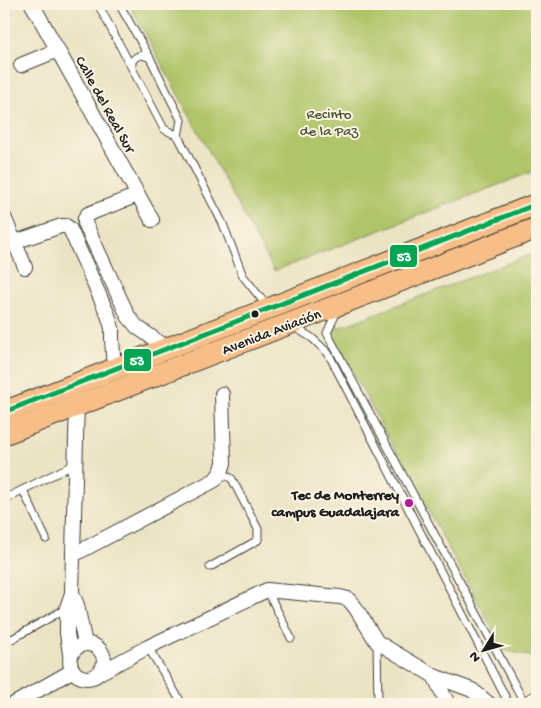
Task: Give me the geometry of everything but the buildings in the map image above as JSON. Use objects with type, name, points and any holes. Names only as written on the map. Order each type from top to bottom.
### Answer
[{"type":"main road","name":"Avenida Aviación","points":[[4,434],[77,406],[537,204]]},
{"type":"main road","name":"Avenida Aviación","points":[[7,408],[167,348],[279,316],[341,304],[537,228]]},
{"type":"street","name":"Calle del Real Sur","points":[[32,4],[152,220]]},
{"type":"street","points":[[21,66],[58,50]]},
{"type":"street","points":[[138,195],[88,214],[85,218],[85,223],[128,316],[137,326],[167,348]]},
{"type":"street","points":[[4,216],[25,266]]},
{"type":"street","points":[[14,242],[61,226],[66,226],[70,229],[108,315],[112,328],[114,369]]},
{"type":"street","points":[[101,299],[116,293]]},
{"type":"street","points":[[75,384],[77,406],[72,602],[67,633],[70,654],[69,663],[72,671],[79,677],[88,679],[97,676],[148,647],[267,590],[348,599],[377,642],[434,676],[472,690],[489,704]]},
{"type":"street","points":[[73,555],[215,480],[221,472],[224,463],[222,394]]},
{"type":"street","points":[[72,602],[85,644]]},
{"type":"street","points":[[70,654],[76,647],[85,644],[94,645],[101,651],[126,659]]},
{"type":"street","points":[[101,651],[104,660],[101,672]]},
{"type":"street","points":[[24,702],[72,671]]},
{"type":"street","points":[[434,676],[448,704]]},
{"type":"lane","points":[[98,4],[164,129],[178,136],[223,224],[243,276],[279,316],[312,338],[328,353],[510,704]]},
{"type":"lane","points":[[119,4],[150,58],[181,120],[178,136]]},
{"type":"lane","points":[[132,68],[132,61],[137,56],[144,55],[150,58]]},
{"type":"lane","points":[[341,304],[327,332],[522,703],[537,694]]},
{"type":"lane","points":[[4,500],[76,464]]},
{"type":"lane","points":[[210,567],[258,540],[258,529],[232,479],[221,472]]},
{"type":"lane","points":[[23,490],[46,539]]},
{"type":"lane","points":[[267,590],[291,638]]},
{"type":"lane","points":[[12,639],[72,602]]},
{"type":"lane","points":[[377,642],[378,704]]},
{"type":"lane","points":[[148,647],[181,702]]},
{"type":"green space","name":"Recinto de la Paz","points":[[129,4],[537,4],[537,170],[274,271]]},
{"type":"green space","points":[[537,252],[537,658],[504,650],[330,331]]},
{"type":"transit line","name":"53","points":[[4,412],[537,204]]},
{"type":"place","name":"Tec de Monterrey campus Guadalajara","points":[[409,503]]}]
